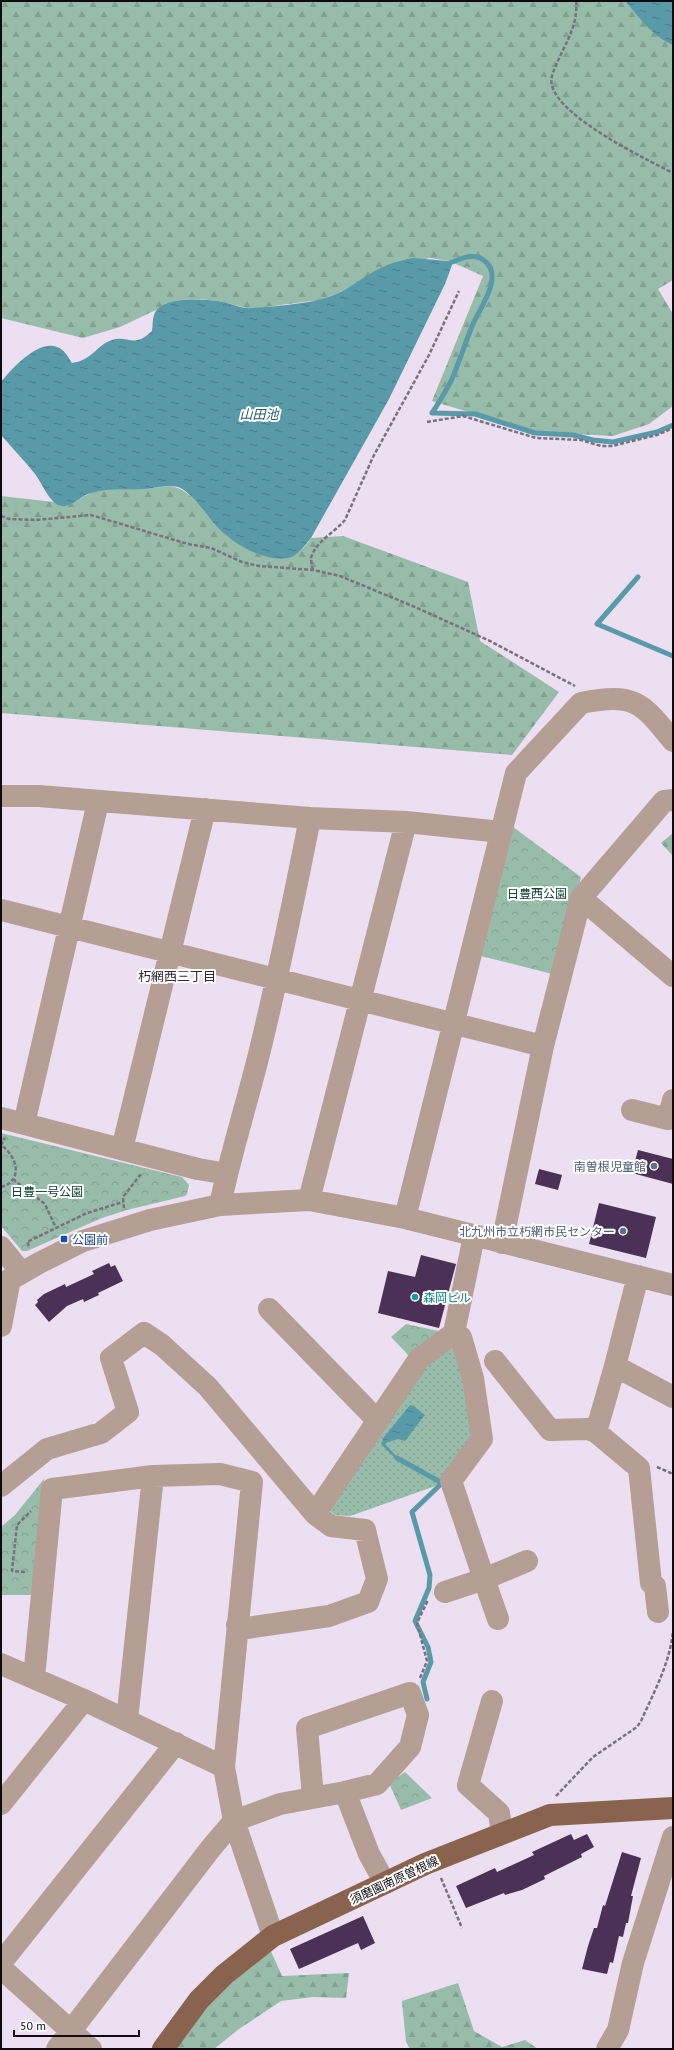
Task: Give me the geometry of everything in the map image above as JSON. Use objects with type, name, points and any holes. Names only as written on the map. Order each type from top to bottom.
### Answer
[{"type":"main road","name":"須磨園南原曽根線","points":[[163,2049],[199,2000],[224,1975],[273,1936],[385,1883],[433,1861],[550,1815],[673,1808]]},
{"type":"street","points":[[405,1218],[516,773],[581,704],[594,701],[627,700],[634,702],[648,711],[673,741]]},
{"type":"street","points":[[1,796],[39,796],[98,802],[310,818],[406,822],[501,832]]},
{"type":"street","points":[[502,1243],[543,1046],[581,898],[664,801],[673,800]]},
{"type":"street","points":[[98,802],[69,927],[12,1121],[227,1174]]},
{"type":"street","points":[[122,1149],[205,809]]},
{"type":"street","points":[[220,1205],[227,1174],[248,1100],[277,979],[310,818]]},
{"type":"street","points":[[309,1200],[406,822]]},
{"type":"street","points":[[581,898],[673,976]]},
{"type":"street","points":[[1,910],[543,1046]]},
{"type":"street","points":[[632,1110],[668,1119],[673,1100]]},
{"type":"street","points":[[11,1279],[83,1242],[150,1220],[220,1205],[309,1200],[405,1218],[673,1285]]},
{"type":"street","points":[[315,1514],[420,1358],[454,1333],[474,1236]]},
{"type":"street","points":[[1,1247],[11,1279],[1,1326]]},
{"type":"street","points":[[596,1432],[638,1276]]},
{"type":"street","points":[[269,1309],[378,1421]]},
{"type":"street","points":[[1,1486],[47,1449],[100,1434],[128,1412],[111,1358],[144,1333],[162,1345],[208,1387],[315,1514],[331,1526],[365,1530],[377,1579],[368,1602],[329,1616],[247,1628],[237,1625]]},
{"type":"street","points":[[454,1333],[461,1337],[473,1378],[482,1439],[451,1481],[498,1619]]},
{"type":"street","points":[[495,1361],[550,1430],[588,1429],[596,1432],[639,1468],[651,1583],[655,1586],[658,1612]]},
{"type":"street","points":[[615,1366],[673,1397]]},
{"type":"street","points":[[258,1446],[252,1462],[252,1482],[224,1767],[234,1821],[273,1936]]},
{"type":"street","points":[[34,1678],[52,1489],[154,1476],[220,1474],[252,1482]]},
{"type":"street","points":[[127,1720],[154,1476]]},
{"type":"street","points":[[445,1592],[484,1579],[527,1561]]},
{"type":"street","points":[[1,1664],[84,1700],[224,1767]]},
{"type":"street","points":[[57,2049],[211,1848],[234,1821],[280,1804],[345,1792],[377,1784],[410,1747],[418,1715],[410,1693],[307,1728],[313,1797]]},
{"type":"street","points":[[1,1804],[84,1700]]},
{"type":"street","points":[[492,1701],[468,1785],[498,1813],[502,1833]]},
{"type":"street","points":[[1,1963],[176,1743]]},
{"type":"street","points":[[345,1792],[369,1854],[385,1883]]},
{"type":"street","points":[[608,2049],[618,2030],[633,1963],[673,1837]]},
{"type":"street","points":[[1,1968],[70,2032],[91,2049]]},
{"type":"path","points":[[576,1],[577,12],[575,24],[552,77],[553,91],[588,124],[613,142],[673,173]]},
{"type":"path","points":[[313,570],[311,558],[316,547],[345,520],[373,457],[429,356],[459,292]]},
{"type":"path","points":[[427,422],[463,416],[536,438],[581,440],[601,446],[612,446],[656,435],[673,428]]},
{"type":"path","points":[[1,516],[9,519],[36,520],[91,516],[188,544],[211,548],[242,562],[259,566],[313,570],[340,576],[361,583],[490,642],[586,692],[594,701]]},
{"type":"path","points":[[1,1187],[7,1186],[13,1179],[16,1170],[14,1158],[1,1145],[9,1131],[12,1121]]},
{"type":"path","points":[[31,1249],[27,1242],[86,1213],[123,1202],[123,1197],[144,1169]]},
{"type":"path","points":[[13,1179],[45,1204],[56,1228]]},
{"type":"path","points":[[32,1510],[17,1525],[12,1571],[32,1572]]},
{"type":"path","points":[[410,1693],[417,1687],[427,1661],[417,1623]]},
{"type":"path","points":[[550,1815],[554,1798],[588,1762],[637,1727],[663,1670],[670,1649],[673,1631]]},
{"type":"path","points":[[433,1861],[462,1928]]},
{"type":"green space","points":[[1,1],[625,1],[651,30],[673,45],[673,280],[658,289],[673,314],[673,406],[649,424],[613,436],[535,432],[432,401],[483,276],[449,261],[429,258],[353,285],[336,294],[319,300],[250,309],[223,302],[201,299],[180,300],[165,304],[156,310],[120,327],[83,338],[1,318]]},
{"type":"green space","points":[[170,486],[178,488],[191,496],[224,534],[256,553],[279,558],[290,557],[299,552],[311,538],[343,536],[468,582],[480,641],[559,692],[512,755],[1,713],[1,496],[54,502],[65,505],[75,502],[96,491],[106,489],[140,489]]},
{"type":"green space","name":"日豊西公園","points":[[513,827],[581,877],[556,975],[481,956]]},
{"type":"green space","points":[[673,833],[673,856],[661,843]]},
{"type":"green space","name":"日豊一号公園","points":[[1,1133],[182,1177],[189,1185],[187,1194],[185,1196],[127,1210],[102,1218],[27,1251],[22,1251],[1,1226]]},
{"type":"green space","points":[[406,1324],[448,1333],[411,1358],[391,1337]]},
{"type":"green space","points":[[459,1343],[478,1436],[447,1482],[350,1516],[335,1515],[328,1509],[422,1369]]},
{"type":"green space","points":[[44,1479],[35,1595],[1,1595],[1,1527],[15,1515]]},
{"type":"green space","points":[[405,1772],[432,1798],[401,1810],[389,1783]]},
{"type":"green space","points":[[270,1949],[282,1976],[349,1973],[346,1998],[313,1997],[281,2001],[239,2029],[214,2049],[175,2049],[212,2000]]},
{"type":"green space","points":[[458,1983],[474,2031],[502,2047],[525,2040],[538,2049],[410,2049],[406,2042],[402,2001]]},
{"type":"water","points":[[625,1],[673,1],[673,45],[653,32]]},
{"type":"water","name":"山田池","points":[[413,258],[448,261],[452,265],[445,284],[389,399],[311,538],[302,550],[293,557],[279,559],[269,558],[259,555],[240,545],[216,526],[188,493],[183,489],[174,486],[145,489],[103,490],[88,494],[70,505],[58,505],[54,503],[31,469],[1,435],[1,382],[18,363],[42,347],[50,346],[59,348],[64,351],[72,363],[85,359],[112,340],[135,340],[146,336],[152,331],[153,318],[156,311],[161,306],[168,303],[187,300],[207,300],[248,308],[317,300],[336,294],[348,288],[369,274],[385,266]]},
{"type":"water","points":[[410,1405],[414,1406],[425,1415],[405,1441],[398,1439],[386,1443],[386,1445],[398,1458],[396,1459],[381,1444],[384,1437]]},
{"type":"building","name":"南曽根児童館","points":[[638,1150],[673,1159],[673,1184],[632,1173]]},
{"type":"building","points":[[539,1169],[562,1175],[558,1190],[535,1184]]},
{"type":"building","name":"北九州市立朽網市民センター","points":[[599,1203],[656,1217],[646,1258],[589,1244]]},
{"type":"building","name":"森岡ビル","points":[[421,1255],[456,1264],[439,1328],[378,1313],[388,1271],[415,1277]]},
{"type":"building","points":[[109,1263],[111,1267],[115,1265],[123,1281],[98,1293],[99,1295],[84,1302],[83,1299],[67,1306],[49,1322],[35,1305],[38,1302],[37,1300],[44,1294],[65,1284],[66,1287],[94,1274],[92,1271]]},
{"type":"building","points":[[571,1834],[574,1840],[587,1834],[594,1847],[581,1854],[582,1857],[544,1876],[545,1879],[522,1890],[505,1895],[504,1893],[466,1908],[456,1886],[495,1868],[497,1872],[534,1855],[532,1852]]},
{"type":"building","points":[[622,1852],[641,1858],[631,1896],[633,1896],[628,1923],[626,1923],[623,1937],[619,1936],[613,1963],[610,1962],[607,1974],[582,1969],[594,1928],[597,1928],[603,1905],[605,1906]]},
{"type":"building","points":[[363,1916],[375,1943],[361,1950],[358,1943],[299,1969],[290,1949]]},
{"type":"waterway","points":[[450,263],[459,259],[474,256],[478,257],[487,263],[491,270],[492,277],[488,294],[473,324],[451,381],[432,413],[475,414],[535,433],[573,435],[593,440],[613,442],[657,432],[673,425]]},
{"type":"waterway","points":[[638,577],[597,624],[673,656]]},
{"type":"waterway","points":[[397,1458],[442,1483],[412,1512],[430,1575],[429,1588],[415,1621],[428,1647],[431,1662],[423,1682],[427,1699]]},
{"type":"place","name":"南曽根児童館","points":[[654,1166]]},
{"type":"place","name":"北九州市立朽網市民センター","points":[[623,1231]]},
{"type":"place","name":"公園前","points":[[64,1239]]},
{"type":"place","name":"森岡ビル","points":[[415,1297]]},
{"type":"district","name":"朽網西三丁目","points":[[177,976]]}]
